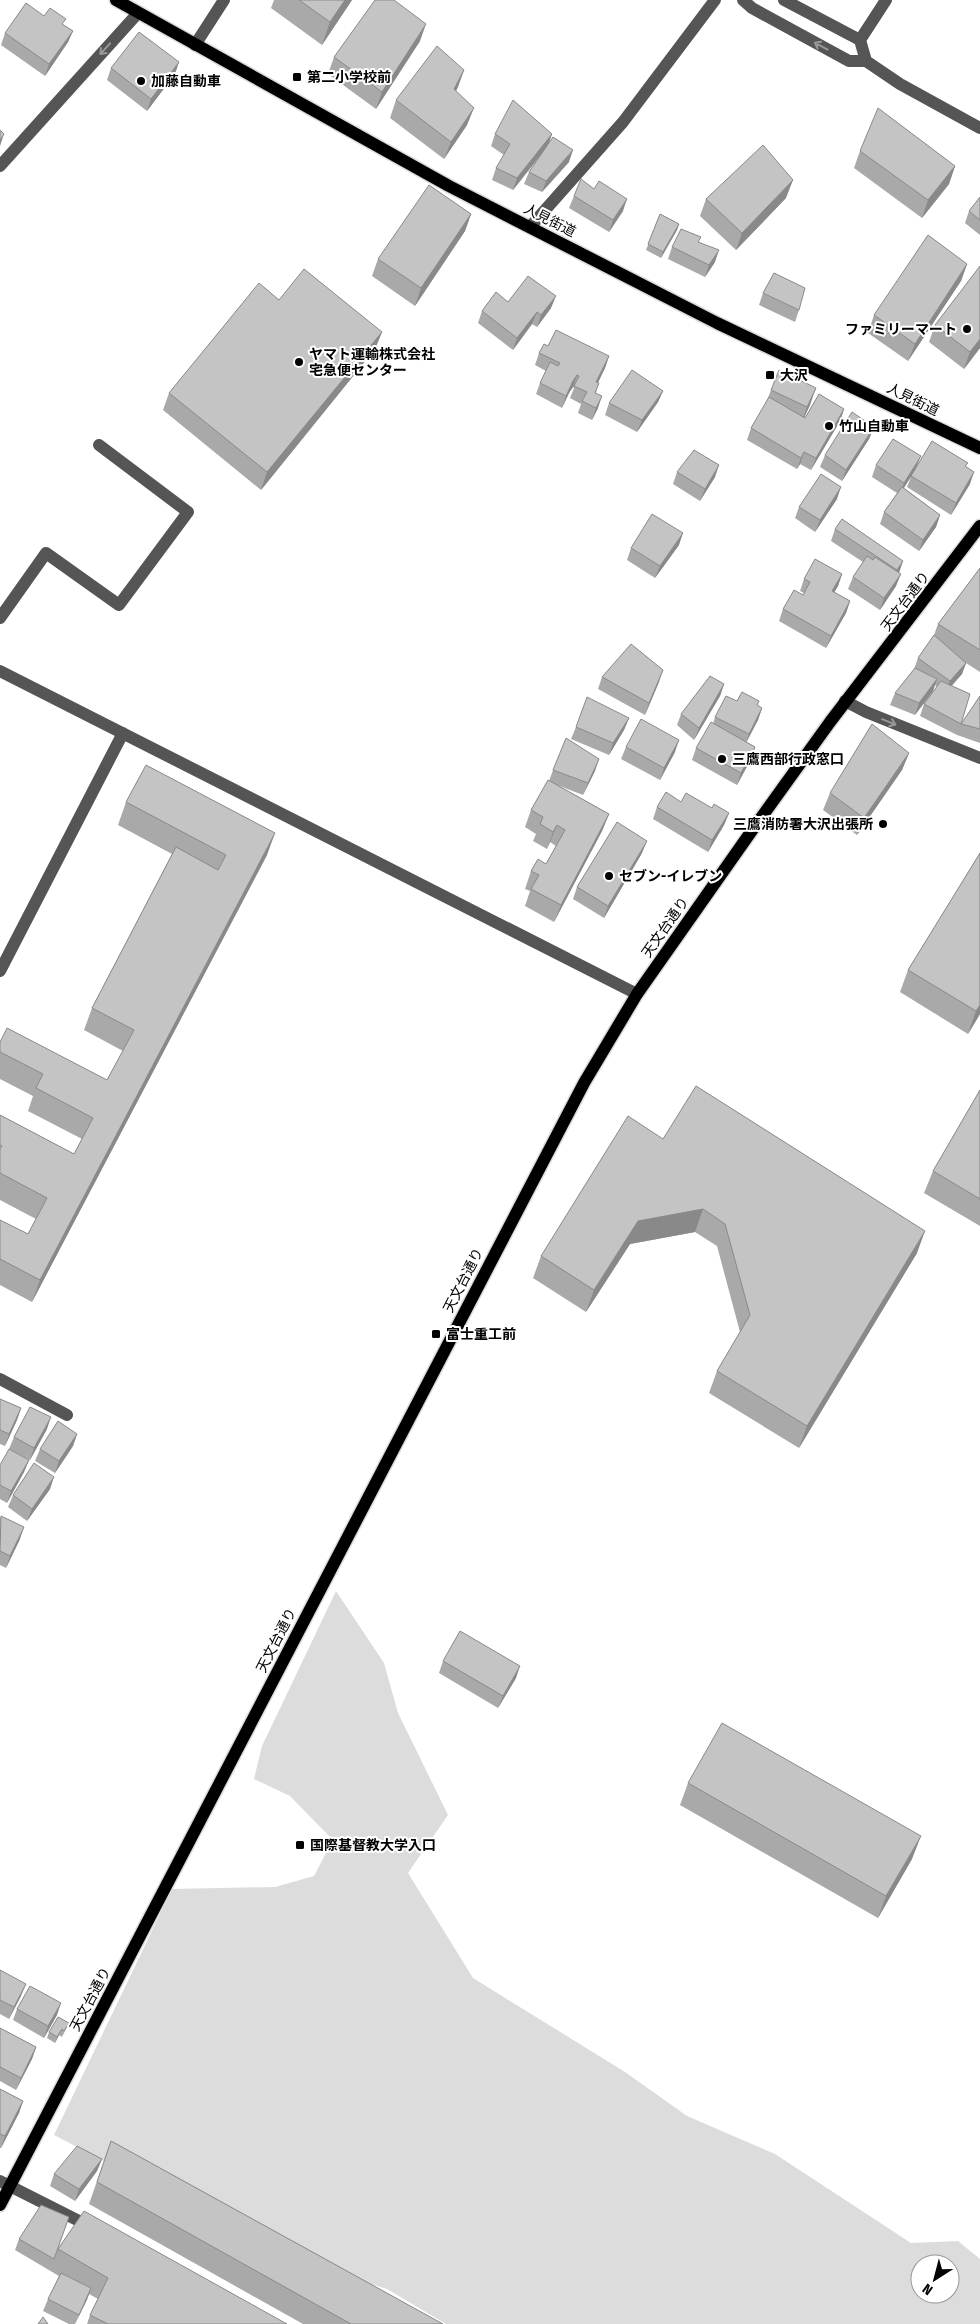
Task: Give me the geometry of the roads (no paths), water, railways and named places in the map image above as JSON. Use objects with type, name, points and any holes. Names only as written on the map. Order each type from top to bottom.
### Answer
[{"type":"main road","name":"人見街道","points":[[116,0],[441,181],[717,323],[980,448]]},
{"type":"main road","name":"天文台通り","points":[[0,2205],[5,2183],[544,1155],[584,1083],[637,994],[845,702],[980,526]]},
{"type":"street","points":[[195,45],[224,0]]},
{"type":"street","points":[[530,227],[623,122],[715,0]]},
{"type":"street","points":[[743,0],[752,8],[849,60],[866,61],[900,84],[980,128]]},
{"type":"street","points":[[784,0],[860,40],[866,61]]},
{"type":"street","points":[[860,40],[886,0]]},
{"type":"street","points":[[0,166],[138,13]]},
{"type":"street","points":[[0,618],[46,553],[119,605],[188,512],[99,445]]},
{"type":"street","points":[[0,671],[637,994]]},
{"type":"street","points":[[845,702],[980,758]]},
{"type":"street","points":[[0,971],[123,733]]},
{"type":"street","points":[[0,1378],[67,1414]]},
{"type":"street","points":[[5,2183],[98,2231]]},
{"type":"place","name":"第二小学校前","points":[[297,77]]},
{"type":"place","name":"加藤自動車","points":[[141,81]]},
{"type":"place","name":"ファミリーマート","points":[[967,329]]},
{"type":"place","name":"ヤマト運輸株式会社 宅急便センター","points":[[299,362]]},
{"type":"place","name":"大沢","points":[[770,375]]},
{"type":"place","name":"竹山自動車","points":[[829,426]]},
{"type":"place","name":"三鷹西部行政窓口","points":[[722,759]]},
{"type":"place","name":"三鷹消防署大沢出張所","points":[[883,824]]},
{"type":"place","name":"セブン-イレブン","points":[[609,876]]},
{"type":"place","name":"富士重工前","points":[[436,1334]]},
{"type":"place","name":"国際基督教大学入口","points":[[300,1845]]}]
